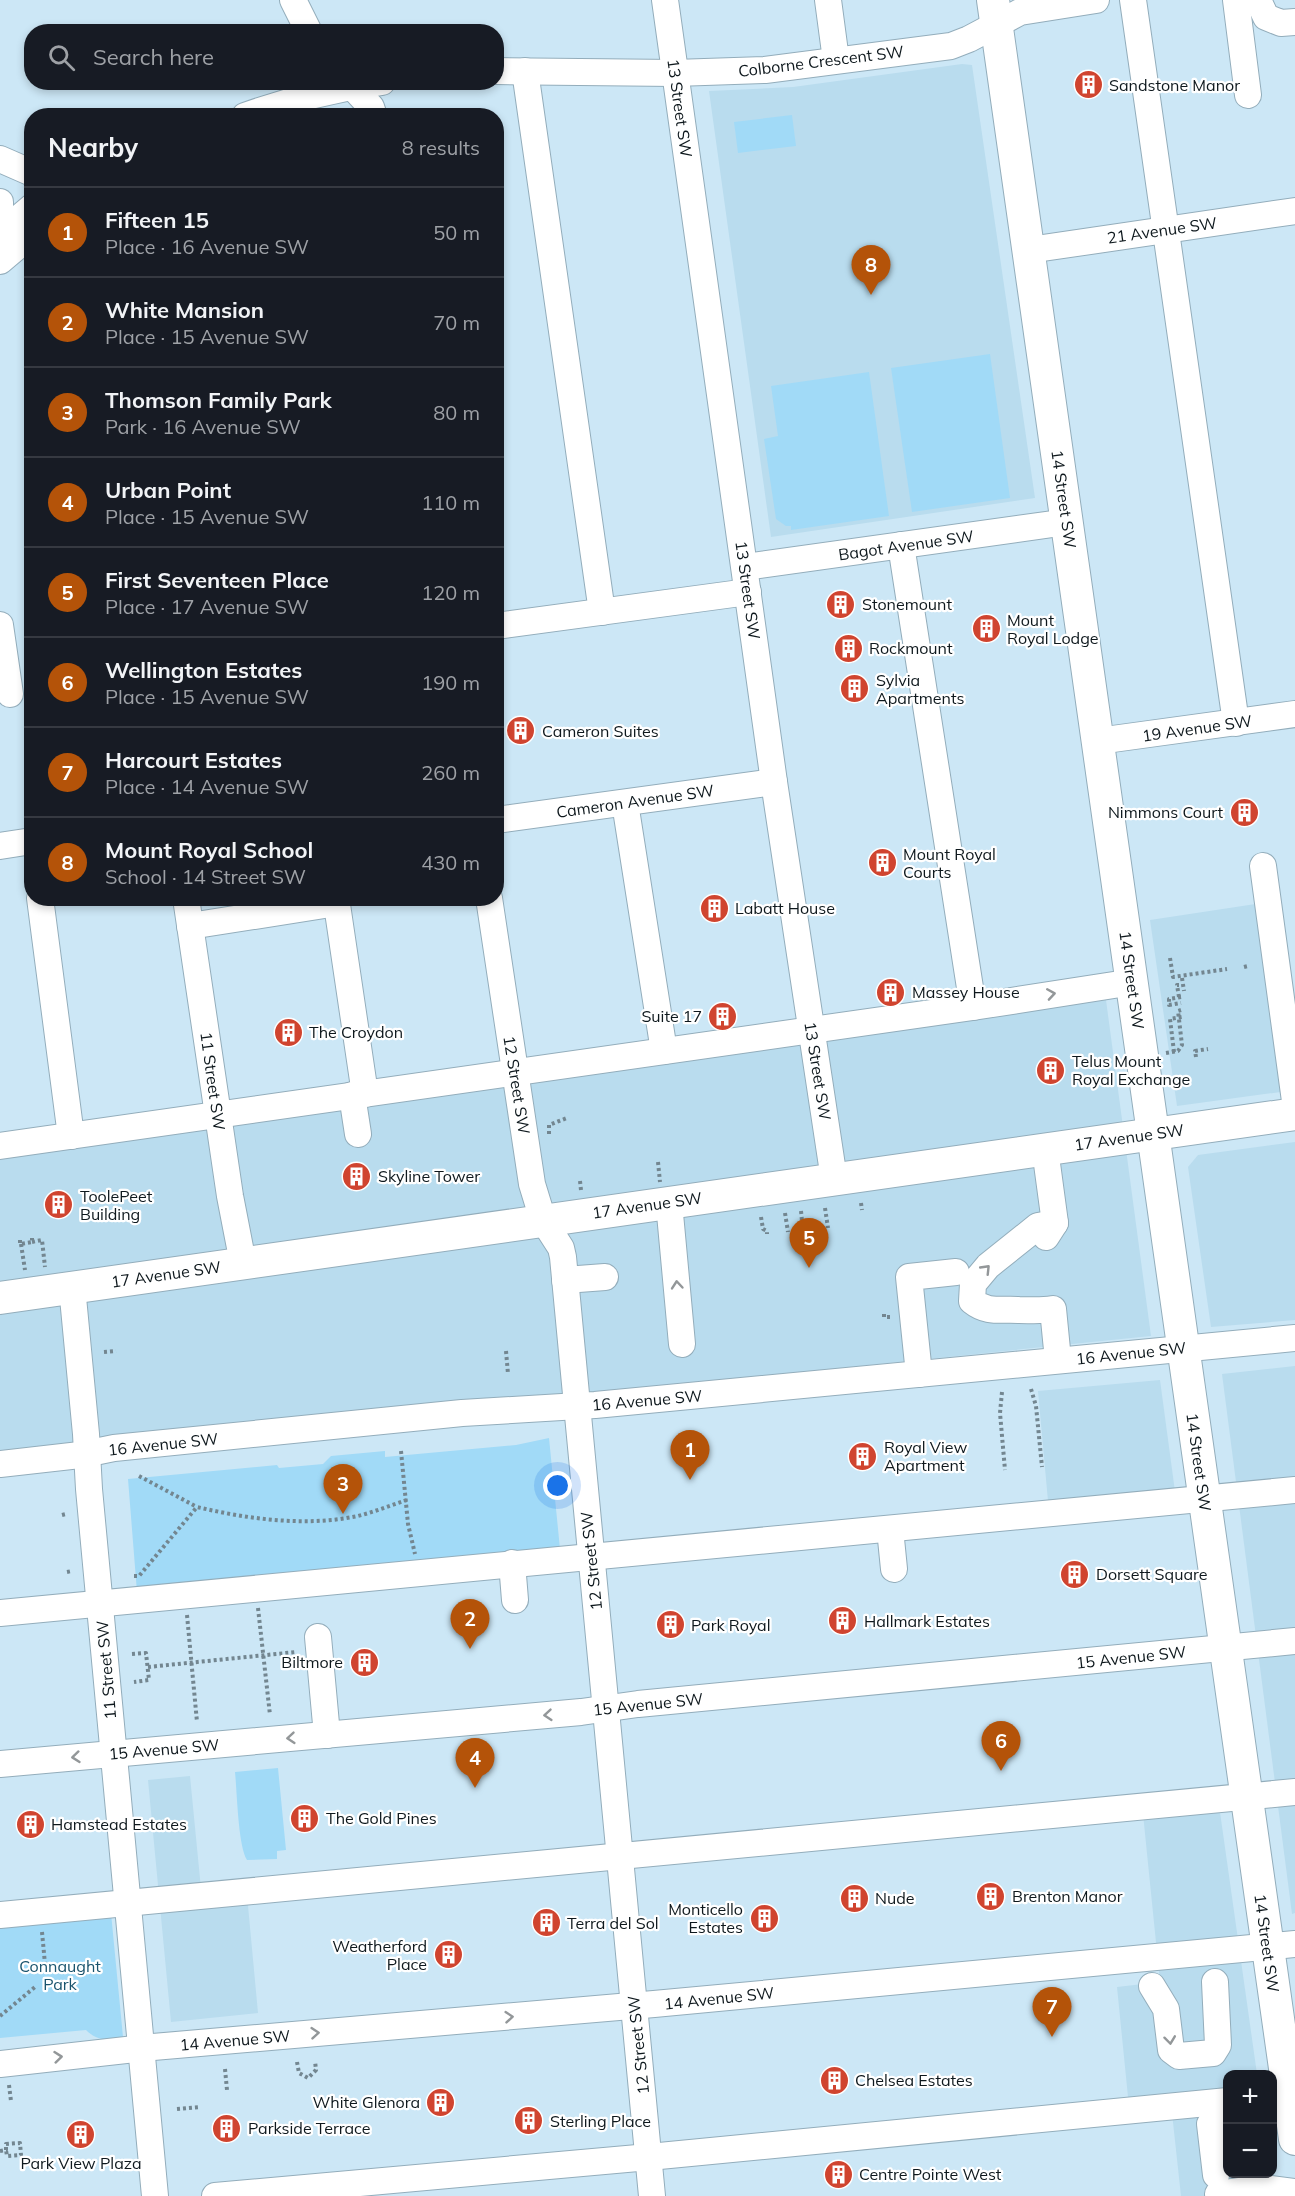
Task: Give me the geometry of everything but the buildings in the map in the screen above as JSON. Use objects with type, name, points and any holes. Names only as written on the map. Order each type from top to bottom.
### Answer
[{"type":"main road","name":"14 Street SW","points":[[994,11],[1133,982],[1246,1796],[1281,1945],[1284,2112]]},
{"type":"main road","name":"17 Avenue SW","points":[[0,1298],[543,1220],[665,1196],[829,1193],[1045,1149],[1295,1114]]},
{"type":"street","points":[[293,0],[305,24]]},
{"type":"street","name":"13 Street SW","points":[[665,0],[774,782],[812,1030],[829,1193]]},
{"type":"street","points":[[828,0],[836,60]]},
{"type":"street","name":"Colborne Crescent SW","points":[[504,71],[675,74],[765,70],[951,46],[969,39],[994,11],[1020,12],[1096,0]]},
{"type":"street","points":[[1133,0],[1236,723]]},
{"type":"street","points":[[1236,0],[1248,95]]},
{"type":"street","points":[[1258,0],[1266,17],[1281,23],[1295,22]]},
{"type":"street","points":[[525,71],[602,612]]},
{"type":"street","points":[[270,107],[289,90]]},
{"type":"street","points":[[270,107],[331,90]]},
{"type":"street","points":[[354,90],[371,108]]},
{"type":"street","points":[[0,159],[24,170]]},
{"type":"street","points":[[0,202],[0,210]]},
{"type":"street","name":"21 Avenue SW","points":[[1029,250],[1295,211]]},
{"type":"street","points":[[0,234],[24,214]]},
{"type":"street","points":[[0,261],[24,241]]},
{"type":"street","name":"Bagot Avenue SW","points":[[504,626],[602,612],[900,545],[1067,522]]},
{"type":"street","points":[[900,545],[973,1007]]},
{"type":"street","points":[[0,625],[14,694]]},
{"type":"street","name":"19 Avenue SW","points":[[1098,741],[1295,714]]},
{"type":"street","name":"Cameron Avenue SW","points":[[504,819],[774,782]]},
{"type":"street","points":[[626,803],[664,1051]]},
{"type":"street","points":[[0,846],[24,842]]},
{"type":"street","points":[[1263,866],[1295,1101]]},
{"type":"street","points":[[41,906],[71,1136]]},
{"type":"street","name":"11 Street SW","points":[[187,906],[230,1196],[243,1263]]},
{"type":"street","points":[[190,926],[308,906]]},
{"type":"street","points":[[338,906],[359,1094],[358,1134]]},
{"type":"street","name":"12 Street SW","points":[[490,906],[532,1184],[543,1220],[561,1248],[652,2196]]},
{"type":"street","points":[[0,1146],[973,1007],[1133,982]]},
{"type":"street","points":[[1045,1149],[1051,1230],[1038,1226],[988,1266],[973,1284],[972,1301],[988,1310],[1032,1312],[1053,1309],[1058,1360]]},
{"type":"street","points":[[665,1196],[682,1344]]},
{"type":"street","points":[[918,1374],[909,1276],[956,1272]]},
{"type":"street","points":[[565,1280],[605,1277]]},
{"type":"street","name":"11 Street SW","points":[[72,1287],[99,1604],[155,2196]]},
{"type":"street","name":"16 Avenue SW","points":[[0,1464],[86,1454],[114,1448],[451,1414],[576,1407],[1295,1338]]},
{"type":"street","points":[[0,1613],[1295,1490]]},
{"type":"street","points":[[890,1528],[894,1569]]},
{"type":"street","points":[[512,1563],[515,1600]]},
{"type":"street","points":[[318,1637],[327,1735]]},
{"type":"street","name":"15 Avenue SW","points":[[0,1764],[581,1712],[606,1707],[1295,1641]]},
{"type":"street","points":[[0,1915],[1295,1792]]},
{"type":"street","name":"14 Avenue SW","points":[[5,2074],[142,2049],[634,2006],[1281,1945]]},
{"type":"street","points":[[1152,1986],[1166,2009],[1171,2050],[1179,2056],[1213,2053],[1218,2046],[1215,1982]]},
{"type":"street","points":[[215,2196],[1223,2101]]},
{"type":"street","points":[[1223,2122],[1210,2124],[1236,2183],[1295,2192]]},
{"type":"path","points":[[1170,958],[1173,976],[1182,977],[1227,969]]},
{"type":"path","points":[[1182,977],[1184,991]]},
{"type":"path","points":[[1171,1003],[1168,999],[1180,997],[1177,985],[1179,985]]},
{"type":"path","points":[[1158,1004],[1181,1003]]},
{"type":"path","points":[[1165,1053],[1178,1051],[1184,1043],[1178,1011],[1181,1010]]},
{"type":"path","points":[[1174,1052],[1170,1019],[1180,1018]]},
{"type":"path","points":[[1196,1057],[1195,1051],[1208,1049]]},
{"type":"path","points":[[549,1125],[567,1118]]},
{"type":"path","points":[[657,1162],[665,1196]]},
{"type":"path","points":[[580,1181],[580,1187]]},
{"type":"path","points":[[828,1228],[829,1193]]},
{"type":"path","points":[[861,1203],[862,1210]]},
{"type":"path","points":[[801,1211],[803,1231]]},
{"type":"path","points":[[785,1213],[788,1232]]},
{"type":"path","points":[[761,1217],[763,1229],[767,1231],[767,1234]]},
{"type":"path","points":[[25,1270],[20,1242],[32,1240],[42,1240],[45,1267]]},
{"type":"path","points":[[884,1314],[884,1317],[892,1317]]},
{"type":"path","points":[[104,1352],[116,1351]]},
{"type":"path","points":[[506,1351],[508,1374]]},
{"type":"path","points":[[1031,1389],[1036,1406],[1042,1467]]},
{"type":"path","points":[[1002,1392],[999,1413],[1005,1470]]},
{"type":"path","points":[[401,1450],[408,1524],[416,1558]]},
{"type":"path","points":[[139,1476],[197,1507],[229,1515],[286,1521],[359,1516],[406,1500]]},
{"type":"path","points":[[128,1577],[139,1576],[197,1507]]},
{"type":"path","points":[[259,1620],[270,1715]]},
{"type":"path","points":[[188,1624],[197,1722]]},
{"type":"path","points":[[132,1654],[145,1652],[149,1680],[134,1682]]},
{"type":"path","points":[[148,1667],[296,1652]]},
{"type":"path","points":[[40,1911],[45,1964]]},
{"type":"path","points":[[0,2016],[35,1987]]},
{"type":"path","points":[[297,2062],[299,2073],[308,2080],[316,2070],[315,2061]]},
{"type":"path","points":[[225,2069],[227,2090]]},
{"type":"path","points":[[5,2074],[11,2101]]},
{"type":"path","points":[[177,2109],[200,2107]]},
{"type":"path","points":[[20,2143],[21,2155],[7,2156],[6,2150],[6,2144],[20,2143]]},
{"type":"path","points":[[0,2151],[6,2150]]},
{"type":"shaded area","points":[[962,64],[972,65],[1035,498],[771,537],[709,91],[793,87]]},
{"type":"shaded area","points":[[1276,901],[1295,1090],[1177,1106],[1150,920]]},
{"type":"shaded area","points":[[1106,1000],[1151,1336],[0,1454],[0,1157]]},
{"type":"shaded area","points":[[1295,1142],[1295,1320],[1211,1327],[1188,1167],[1198,1155]]},
{"type":"shaded area","points":[[1295,1366],[1295,1913],[1292,1914],[1222,1374]]},
{"type":"shaded area","points":[[1160,1380],[1176,1499],[1049,1512],[1038,1391]]},
{"type":"shaded area","points":[[190,1776],[202,1899],[247,1895],[258,2013],[171,2022],[148,1780]]},
{"type":"shaded area","points":[[1218,1798],[1256,2070],[1223,2070],[1223,2178],[1273,2178],[1275,2196],[1181,2196],[1171,2104],[1129,2107],[1117,1987],[1160,1982],[1142,1804]]},
{"type":"green space","points":[[792,115],[796,146],[738,153],[734,122]]},
{"type":"green space","points":[[990,354],[1010,498],[912,512],[891,368]]},
{"type":"green space","points":[[869,372],[889,516],[791,530],[791,526],[786,526],[776,519],[764,439],[778,436],[771,386]]},
{"type":"green space","points":[[549,1438],[560,1549],[137,1592],[128,1479],[277,1465],[279,1468],[323,1464],[331,1456],[385,1451],[385,1457],[516,1445]]},
{"type":"green space","points":[[278,1768],[286,1850],[277,1851],[277,1859],[247,1860],[240,1831],[235,1772]]},
{"type":"green space","name":"Connaught Park","points":[[111,1913],[123,2037],[111,2040],[102,2039],[86,2030],[0,2038],[0,1923]]},
{"type":"place","name":"Sandstone Manor","points":[[1088,85]]},
{"type":"place","name":"Mount Royal School","points":[[871,295]]},
{"type":"place","name":"Stonemount","points":[[841,604]]},
{"type":"place","name":"Mount Royal Lodge","points":[[986,629]]},
{"type":"place","name":"Rockmount","points":[[848,648]]},
{"type":"place","name":"Sylvia Apartments","points":[[855,689]]},
{"type":"place","name":"Cameron Suites","points":[[521,731]]},
{"type":"place","name":"Nimmons Court","points":[[1244,812]]},
{"type":"place","name":"Mount Royal Courts","points":[[882,863]]},
{"type":"place","name":"Labatt House","points":[[714,908]]},
{"type":"place","name":"Massey House","points":[[891,992]]},
{"type":"place","name":"Suite 17","points":[[723,1016]]},
{"type":"place","name":"The Croydon","points":[[288,1032]]},
{"type":"place","name":"Telus Mount Royal Exchange","points":[[1051,1070]]},
{"type":"place","name":"Skyline Tower","points":[[357,1176]]},
{"type":"place","name":"ToolePeet Building","points":[[59,1205]]},
{"type":"place","name":"First Seventeen Place","points":[[809,1268]]},
{"type":"place","name":"Royal View Apartment","points":[[863,1456]]},
{"type":"place","name":"Fifteen 15","points":[[690,1480]]},
{"type":"place","name":"Thomson Family Park","points":[[343,1514]]},
{"type":"place","name":"Dorsett Square","points":[[1075,1574]]},
{"type":"place","name":"Hallmark Estates","points":[[843,1621]]},
{"type":"place","name":"Park Royal","points":[[670,1625]]},
{"type":"place","name":"White Mansion","points":[[470,1649]]},
{"type":"place","name":"Biltmore","points":[[364,1662]]},
{"type":"place","name":"Wellington Estates","points":[[1001,1771]]},
{"type":"place","name":"Urban Point","points":[[475,1788]]},
{"type":"place","name":"The Gold Pines","points":[[305,1818]]},
{"type":"place","name":"Hamstead Estates","points":[[30,1824]]},
{"type":"place","name":"Brenton Manor","points":[[991,1896]]},
{"type":"place","name":"Nude","points":[[854,1898]]},
{"type":"place","name":"Monticello Estates","points":[[764,1918]]},
{"type":"place","name":"Terra del Sol","points":[[546,1923]]},
{"type":"place","name":"Weatherford Place","points":[[448,1955]]},
{"type":"place","name":"Harcourt Estates","points":[[1052,2037]]},
{"type":"place","name":"Chelsea Estates","points":[[834,2080]]},
{"type":"place","name":"White Glenora","points":[[441,2102]]},
{"type":"place","name":"Sterling Place","points":[[529,2121]]},
{"type":"place","name":"Parkside Terrace","points":[[227,2128]]},
{"type":"place","name":"Park View Plaza","points":[[81,2135]]},
{"type":"place","name":"Centre Pointe West","points":[[838,2174]]}]
